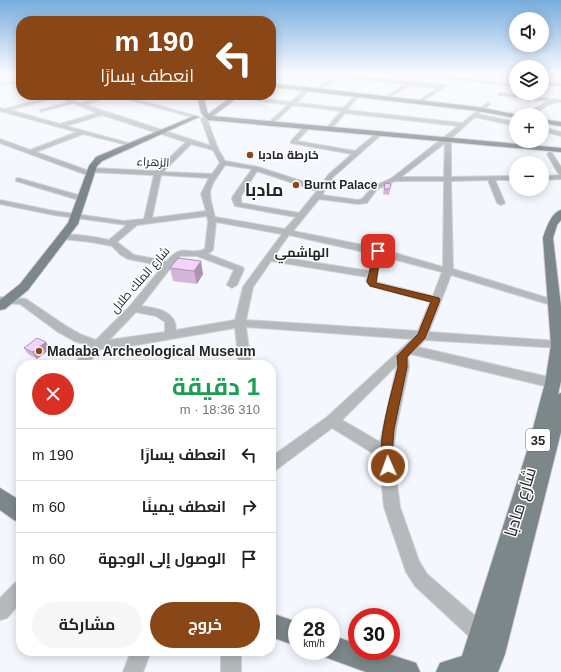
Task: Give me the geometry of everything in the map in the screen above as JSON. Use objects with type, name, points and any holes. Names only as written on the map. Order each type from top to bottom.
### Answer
[{"type":"main road","points":[[201,104],[204,113],[203,117]]},
{"type":"main road","points":[[3,302],[24,286],[77,216],[91,170],[103,156],[161,132],[214,114],[226,104]]},
{"type":"main road","points":[[445,104],[484,108],[509,114]]},
{"type":"main road","points":[[203,117],[446,140],[509,143]]},
{"type":"main road","points":[[549,122],[561,124]]},
{"type":"main road","points":[[549,148],[561,150]]},
{"type":"main road","name":"شارع مادبا","points":[[478,663],[557,392],[558,302],[548,238],[552,225],[561,213]]},
{"type":"main road","points":[[561,224],[557,249],[561,274]]},
{"type":"main road","points":[[0,498],[16,509]]},
{"type":"main road","points":[[276,627],[288,631]]},
{"type":"main road","points":[[340,651],[380,667],[407,672]]},
{"type":"street","points":[[1,110],[22,104]]},
{"type":"street","points":[[42,111],[65,104]]},
{"type":"street","points":[[86,108],[98,104]]},
{"type":"street","points":[[152,104],[203,117],[215,149],[223,163]]},
{"type":"street","points":[[270,124],[290,104]]},
{"type":"street","points":[[301,104],[463,125]]},
{"type":"street","points":[[329,129],[349,104]]},
{"type":"street","points":[[317,198],[362,202],[366,200],[375,188],[394,179],[446,140],[488,104]]},
{"type":"street","points":[[80,105],[215,149]]},
{"type":"street","points":[[1,110],[130,145]]},
{"type":"street","points":[[62,126],[102,113]]},
{"type":"street","points":[[474,115],[509,122]]},
{"type":"street","points":[[307,127],[293,142],[355,153]]},
{"type":"street","points":[[549,131],[561,134]]},
{"type":"street","points":[[30,152],[82,132]]},
{"type":"street","points":[[244,360],[240,323],[248,287],[288,231],[317,198],[330,176],[380,133]]},
{"type":"street","points":[[148,221],[158,173],[191,141],[204,141],[211,137]]},
{"type":"street","points":[[276,460],[332,420],[393,362],[406,353],[422,336],[448,270],[448,143],[446,140]]},
{"type":"street","name":"الزهراء","points":[[0,141],[76,169],[214,176]]},
{"type":"street","points":[[7,149],[14,146]]},
{"type":"street","points":[[550,154],[561,173]]},
{"type":"street","points":[[223,163],[256,168],[322,190]]},
{"type":"street","points":[[200,254],[210,250],[211,216],[205,194],[214,176],[223,163]]},
{"type":"street","points":[[256,168],[237,196],[236,199],[238,204],[302,216]]},
{"type":"street","points":[[549,178],[561,177]]},
{"type":"street","points":[[394,179],[447,180],[509,178]]},
{"type":"street","points":[[491,179],[501,203]]},
{"type":"street","points":[[18,180],[82,199]]},
{"type":"street","points":[[2,204],[77,216],[135,223],[211,216],[275,224],[288,231],[378,251],[448,270],[491,285],[558,302]]},
{"type":"street","points":[[275,224],[285,212]]},
{"type":"street","points":[[111,243],[135,223]]},
{"type":"street","points":[[63,236],[111,243],[118,246],[124,253],[131,257],[168,264]]},
{"type":"street","points":[[378,251],[371,282],[375,285],[436,300]]},
{"type":"street","name":"شارع الملك طلال","points":[[84,360],[134,308],[176,254],[181,252],[200,254],[239,269],[232,285]]},
{"type":"street","points":[[268,258],[373,275]]},
{"type":"street","points":[[3,302],[22,301],[62,329],[78,338],[98,345],[119,344],[240,323],[558,345]]},
{"type":"street","points":[[134,308],[161,314],[167,318],[170,322],[170,335]]},
{"type":"street","points":[[406,353],[557,392]]},
{"type":"street","points":[[406,353],[389,429],[386,453],[392,507],[412,566],[478,663]]},
{"type":"street","points":[[332,420],[386,453]]},
{"type":"street","points":[[0,611],[16,594]]},
{"type":"street","points":[[133,672],[139,656]]},
{"type":"street","points":[[231,656],[231,672]]},
{"type":"building","points":[[385,183],[391,184],[390,189],[384,189]]},
{"type":"building","points":[[178,258],[201,261],[194,271],[170,268]]},
{"type":"building","points":[[37,338],[46,342],[32,352],[24,348]]},
{"type":"place","name":"خارطة مادبا","points":[[250,155]]},
{"type":"place","name":"Burnt Palace","points":[[296,185]]},
{"type":"place","name":"Madaba Archeological Museum","points":[[39,351]]},
{"type":"district","name":"مادبا","points":[[264,190]]},
{"type":"district","name":"الهاشمي","points":[[302,252]]},
{"type":"route","points":[[378,251],[371,282],[373,284],[436,300],[422,336],[402,356],[403,367],[389,429],[386,453],[388,466]]}]
